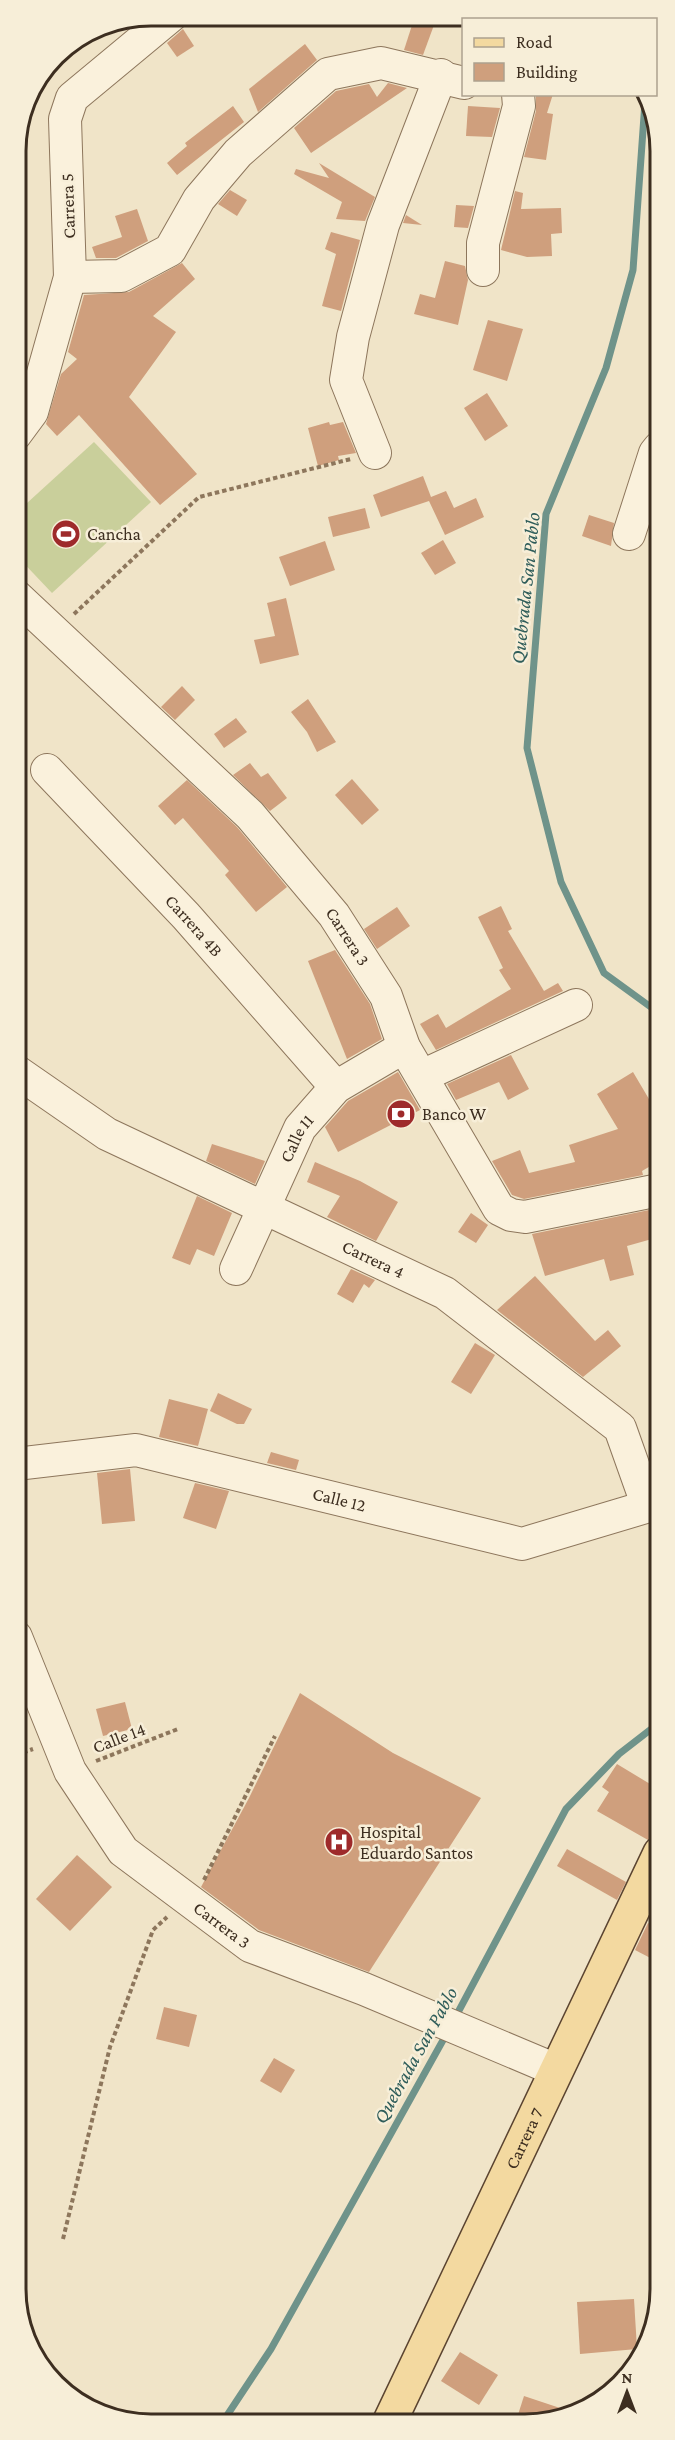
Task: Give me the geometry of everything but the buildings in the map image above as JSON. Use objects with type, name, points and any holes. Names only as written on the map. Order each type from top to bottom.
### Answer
[{"type":"main road","name":"Carrera 7","points":[[393,2414],[649,1876]]},
{"type":"street","name":"Carrera 5","points":[[26,420],[32,412],[70,277],[65,119],[72,98],[159,26]]},
{"type":"street","points":[[70,277],[121,276],[170,250],[199,199],[238,153],[328,74],[381,63],[452,79],[383,225],[353,337],[346,380],[375,453]]},
{"type":"street","points":[[483,270],[483,243],[519,106],[518,96]]},
{"type":"street","points":[[629,534],[650,469]]},
{"type":"street","name":"Carrera 3","points":[[26,605],[250,815],[334,915],[386,996],[405,1047],[499,1209],[511,1215],[525,1217],[650,1192]]},
{"type":"street","name":"Carrera 4B","points":[[47,770],[186,916],[336,1087]]},
{"type":"street","points":[[422,1076],[576,1005]]},
{"type":"street","name":"Calle 11","points":[[236,1269],[300,1128],[336,1087],[405,1047]]},
{"type":"street","name":"Carrera 4","points":[[26,1077],[107,1134],[265,1206],[445,1293],[620,1428],[649,1496]]},
{"type":"street","name":"Calle 12","points":[[26,1463],[136,1450],[522,1544],[649,1505]]},
{"type":"street","name":"Carrera 3","points":[[26,1662],[70,1771],[123,1851],[250,1946],[364,1989],[475,2038],[556,2070]]},
{"type":"path","points":[[55,632],[199,496],[375,453]]},
{"type":"path","name":"Calle 14","points":[[70,1771],[178,1730]]},
{"type":"path","points":[[63,2239],[110,2047],[153,1930],[201,1885],[275,1736]]},
{"type":"green space","name":"Cancha","points":[[94,442],[151,502],[52,593],[26,566],[26,504]]},
{"type":"waterway","name":"Quebrada San Pablo","points":[[644,115],[633,270],[606,368],[546,514],[527,748],[561,882],[604,973],[650,1006]]},
{"type":"waterway","name":"Quebrada San Pablo","points":[[455,2018],[566,1809],[619,1754],[649,1731]]},
{"type":"waterway","name":"Quebrada San Pablo","points":[[228,2414],[271,2349],[447,2033]]},
{"type":"place","name":"Cancha","points":[[66,534]]},
{"type":"place","name":"Banco W","points":[[401,1114]]},
{"type":"place","name":"Hospital Eduardo Santos","points":[[339,1842]]}]
